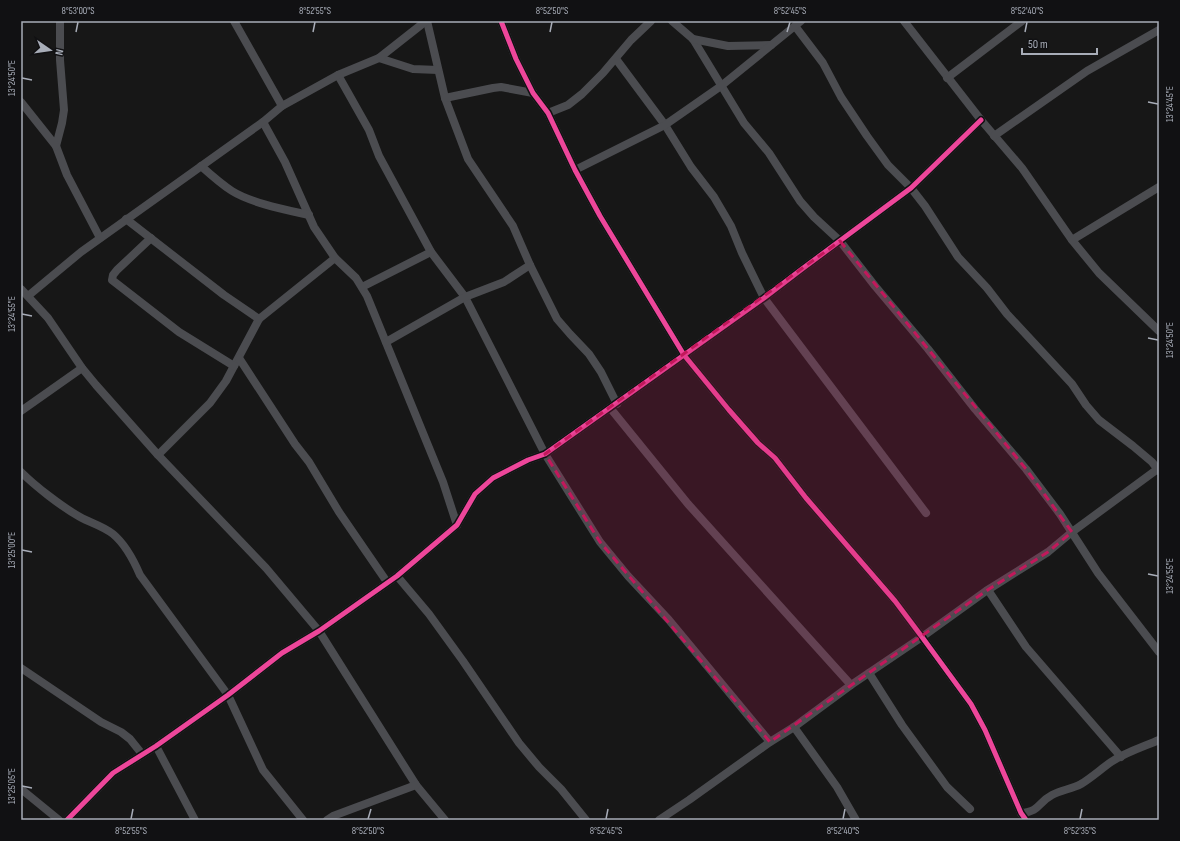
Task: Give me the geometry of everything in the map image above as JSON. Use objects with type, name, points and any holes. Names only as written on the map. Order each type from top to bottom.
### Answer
[{"type":"street","points":[[56,146],[64,110],[60,60],[60,21]]},
{"type":"street","points":[[234,21],[282,106]]},
{"type":"street","points":[[28,296],[81,252],[282,106],[338,75],[379,58],[426,21],[445,98],[468,159],[478,176],[507,214],[530,265],[558,318],[601,372],[614,406],[688,504],[851,685]]},
{"type":"street","points":[[501,21],[516,59],[533,93],[548,113],[574,170],[684,355],[758,443],[775,458],[806,498],[895,601],[922,637],[971,704],[985,730],[1020,813],[1026,820]]},
{"type":"street","points":[[548,113],[568,105],[582,94],[616,59],[631,40],[651,21]]},
{"type":"street","points":[[672,21],[693,39],[744,123],[769,153],[800,201],[814,217],[840,241],[875,286],[1026,469],[1072,532],[1098,573],[1159,652]]},
{"type":"street","points":[[904,21],[947,78],[1022,168],[1072,240],[1099,273],[1159,331]]},
{"type":"street","points":[[947,78],[1022,21]]},
{"type":"street","points":[[574,170],[665,125],[721,86],[798,23],[823,63],[841,97],[884,160],[911,188],[925,206],[958,257],[987,288],[1007,314],[1072,384],[1098,420],[1133,446],[1159,469],[1072,532],[1048,552],[954,613],[689,800],[658,820]]},
{"type":"street","points":[[994,136],[1086,71],[1159,30]]},
{"type":"street","points":[[693,39],[728,46],[771,45]]},
{"type":"street","points":[[379,58],[413,69],[438,70]]},
{"type":"street","points":[[616,59],[665,125],[691,167],[714,197],[731,226],[742,253],[764,298],[926,513]]},
{"type":"street","points":[[338,75],[369,130],[379,156],[431,252],[465,297],[545,454],[600,542],[628,576],[669,620],[770,742]]},
{"type":"street","points":[[445,98],[501,87],[533,93]]},
{"type":"street","points":[[21,102],[56,146],[67,175],[100,238]]},
{"type":"street","points":[[67,820],[112,773],[156,746],[228,695],[282,653],[319,631],[397,576],[457,525],[475,494],[493,478],[528,460],[545,454],[764,298],[911,188],[981,120]]},
{"type":"street","points":[[262,122],[285,162],[320,236],[335,258],[356,278],[367,296],[443,482],[457,525]]},
{"type":"street","points":[[201,166],[221,184],[233,192],[262,203],[309,215]]},
{"type":"street","points":[[1072,240],[1159,187]]},
{"type":"street","points":[[126,219],[224,295],[259,320]]},
{"type":"street","points":[[151,238],[117,270],[113,275],[112,280],[179,332],[234,366]]},
{"type":"street","points":[[362,287],[431,252]]},
{"type":"street","points":[[158,455],[210,403],[226,381],[259,320],[335,258]]},
{"type":"street","points":[[386,342],[465,297],[504,282],[530,265]]},
{"type":"street","points":[[21,289],[48,318],[82,368],[158,455],[266,568],[319,631],[416,785],[445,820]]},
{"type":"street","points":[[239,358],[295,444],[309,462],[339,512],[387,582]]},
{"type":"street","points":[[21,410],[82,368]]},
{"type":"street","points":[[21,472],[29,480],[72,512],[113,534],[133,559],[140,575],[228,695],[264,770],[303,820]]},
{"type":"street","points":[[397,576],[429,614],[519,743],[539,767],[561,789],[586,820]]},
{"type":"street","points":[[988,590],[1026,648],[1121,757]]},
{"type":"street","points":[[21,668],[100,722],[121,732],[130,739],[142,754]]},
{"type":"street","points":[[869,673],[902,725],[943,781],[970,810]]},
{"type":"street","points":[[794,726],[837,787],[856,820]]},
{"type":"street","points":[[1020,813],[1029,812],[1038,808],[1052,795],[1080,784],[1112,761],[1159,740]]},
{"type":"street","points":[[156,746],[195,820]]},
{"type":"street","points":[[327,820],[333,816],[416,785]]},
{"type":"street","points":[[21,789],[59,820]]},
{"type":"highlighted area","points":[[840,241],[1026,469],[1072,532],[1048,552],[986,591],[770,742],[600,542],[545,454]]},
{"type":"cycle path","points":[[501,21],[516,59],[533,93],[548,113],[575,170],[600,216],[684,355],[758,443],[775,458],[806,498],[895,601],[922,637],[971,704],[985,730],[1021,813],[1026,820]]},
{"type":"cycle path","points":[[67,820],[113,773],[156,746],[228,695],[282,653],[319,631],[397,576],[457,525],[475,494],[493,478],[528,460],[545,454],[764,298],[911,188],[981,120]]}]
